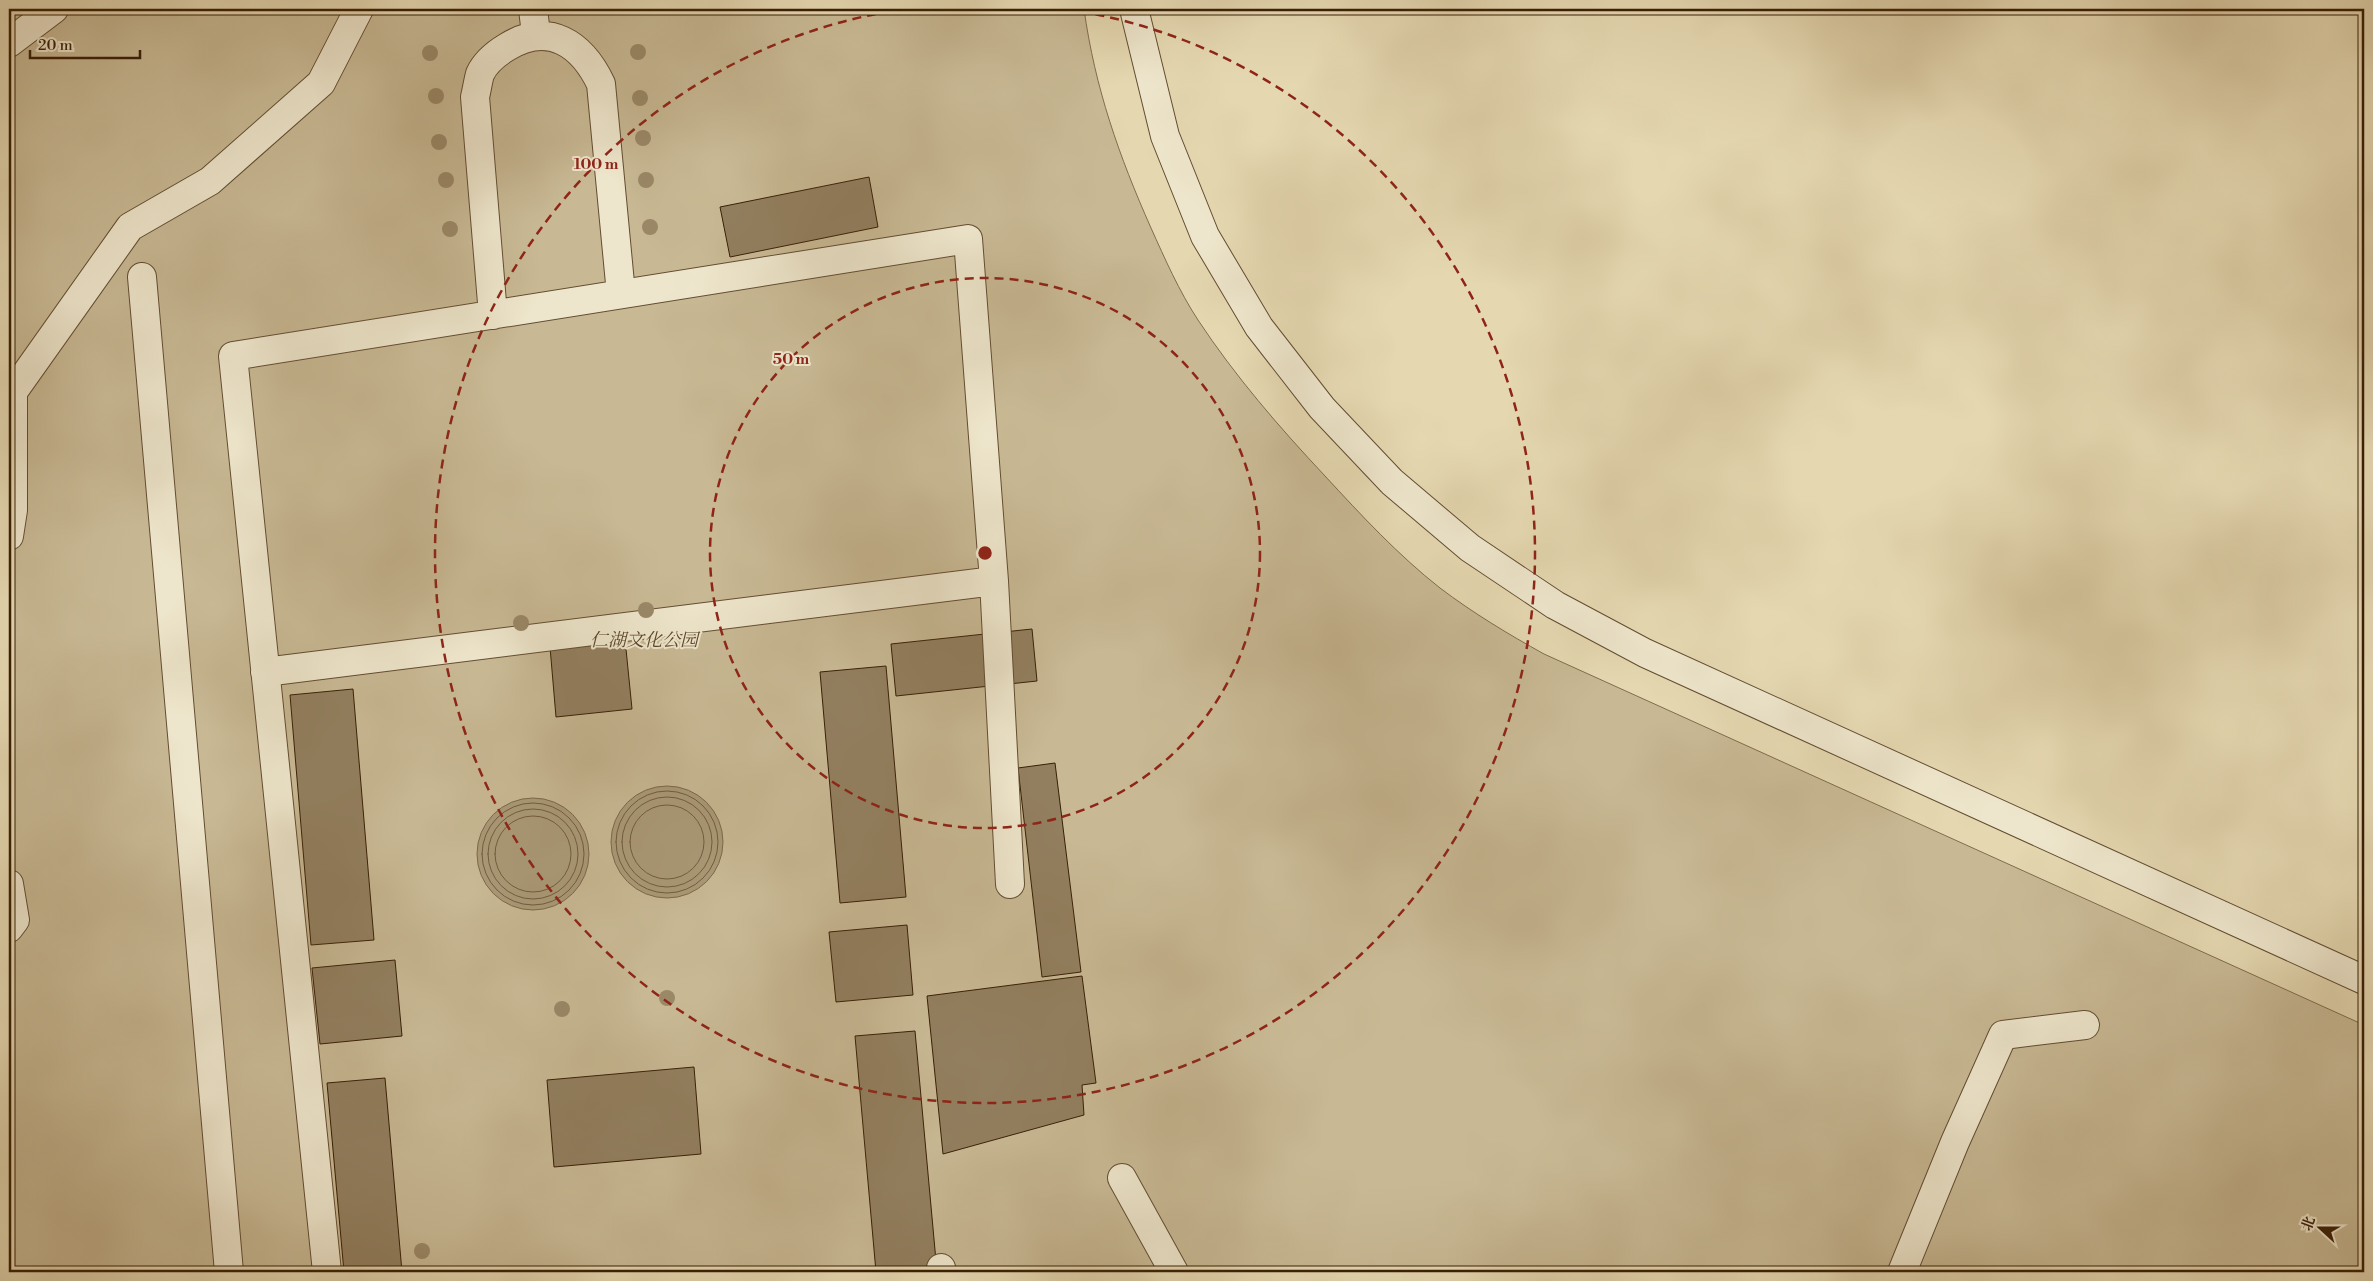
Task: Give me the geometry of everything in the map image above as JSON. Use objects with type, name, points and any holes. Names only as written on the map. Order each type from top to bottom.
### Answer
[{"type":"street","points":[[9,43],[54,9]]},
{"type":"street","points":[[9,536],[13,510],[13,392],[130,227],[210,181],[321,83],[359,9]]},
{"type":"street","points":[[1134,9],[1165,136],[1205,236],[1259,327],[1328,415],[1392,482],[1470,548],[1555,605],[1645,653],[2364,980]]},
{"type":"street","points":[[493,315],[475,96],[481,73],[497,54],[515,42],[535,22],[575,49],[592,64],[601,84],[621,294]]},
{"type":"street","points":[[327,1272],[233,356],[968,239],[994,581],[1010,884]]},
{"type":"street","points":[[142,277],[229,1272]]},
{"type":"street","points":[[265,672],[994,581]]},
{"type":"street","points":[[9,884],[15,920],[9,928]]},
{"type":"street","points":[[1902,1272],[1955,1142],[2002,1035],[2085,1025]]},
{"type":"street","points":[[1122,1178],[1174,1272]]},
{"type":"green space","name":"仁湖文化公园","points":[[9,9],[1084,9],[1102,94],[1119,148],[1151,228],[1191,309],[1242,381],[1291,439],[1380,534],[1440,588],[1491,623],[1544,654],[2364,1025],[2364,1272],[9,1272]]},
{"type":"water","points":[[667,786],[689,790],[707,802],[719,820],[723,842],[719,864],[707,882],[689,894],[667,898],[645,894],[627,882],[615,864],[611,842],[615,820],[627,802],[645,790]]},
{"type":"water","points":[[533,798],[555,802],[573,814],[585,832],[589,854],[585,876],[573,894],[555,906],[533,910],[511,906],[493,894],[481,876],[477,854],[481,832],[493,814],[511,802]]},
{"type":"building","points":[[659,9],[693,9],[659,11]]},
{"type":"building","points":[[869,177],[878,227],[730,257],[720,207]]},
{"type":"building","points":[[1032,629],[1037,681],[896,696],[891,644]]},
{"type":"building","points":[[625,639],[632,709],[556,717],[550,647]]},
{"type":"building","points":[[886,666],[906,897],[840,903],[820,672]]},
{"type":"building","points":[[353,689],[374,940],[311,945],[290,695]]},
{"type":"building","points":[[1055,763],[1081,972],[1042,977],[1018,768]]},
{"type":"building","points":[[907,925],[913,995],[836,1002],[829,932]]},
{"type":"building","points":[[395,960],[402,1036],[320,1044],[312,968]]},
{"type":"building","points":[[1082,976],[1096,1083],[1082,1085],[1084,1115],[943,1154],[927,996]]},
{"type":"building","points":[[915,1031],[937,1272],[876,1272],[855,1036]]},
{"type":"building","points":[[694,1067],[701,1154],[554,1167],[547,1080]]},
{"type":"building","points":[[385,1078],[402,1272],[344,1272],[327,1083]]}]
